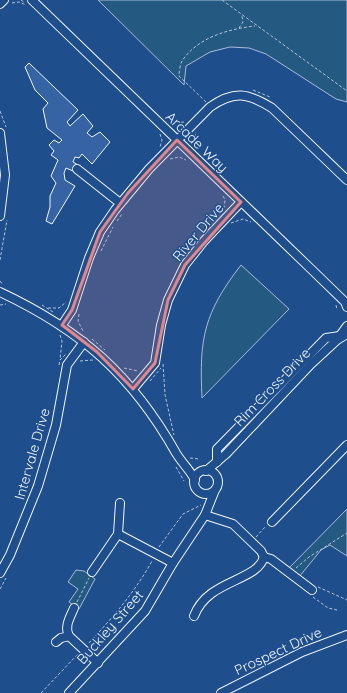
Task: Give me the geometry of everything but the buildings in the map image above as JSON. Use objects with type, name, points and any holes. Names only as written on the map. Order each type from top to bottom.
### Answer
[{"type":"street","points":[[0,4],[5,1]]},
{"type":"street","name":"Arcade Way","points":[[30,3],[177,140],[346,304]]},
{"type":"street","points":[[60,329],[72,310],[100,232],[120,203],[177,140],[207,103],[231,95],[252,97],[261,101],[272,108],[347,180]]},
{"type":"street","points":[[0,133],[5,175],[0,216]]},
{"type":"street","points":[[77,170],[120,203]]},
{"type":"street","name":"River Drive","points":[[133,388],[155,363],[161,325],[168,300],[185,265],[204,241],[241,202]]},
{"type":"street","points":[[2,289],[60,329],[82,340],[133,388],[153,416],[180,466],[190,471],[195,480],[196,488],[201,493],[205,502],[206,515],[233,524],[261,551],[264,557],[271,559],[312,590]]},
{"type":"street","name":"Rim Cross Drive","points":[[204,471],[226,454],[311,364],[341,336],[347,326]]},
{"type":"street","points":[[216,462],[217,450],[326,338],[341,336]]},
{"type":"street","name":"Intervale Drive","points":[[0,574],[10,555],[38,486],[56,425],[67,365],[82,340]]},
{"type":"street","points":[[269,525],[347,445]]},
{"type":"street","name":"Rim Cross Drive","points":[[217,479],[217,470],[226,454]]},
{"type":"street","points":[[180,466],[213,473],[217,479],[215,490],[209,494],[201,493]]},
{"type":"street","points":[[195,480],[197,475],[204,471]]},
{"type":"street","name":"Buckley Street","points":[[69,693],[145,611],[173,563],[206,515],[215,490]]},
{"type":"street","points":[[92,572],[118,534],[120,503]]},
{"type":"street","points":[[118,534],[173,563]]},
{"type":"street","points":[[194,616],[199,607],[210,594],[215,590],[248,574],[259,565],[264,557]]},
{"type":"street","points":[[74,608],[66,627],[69,636],[98,663]]},
{"type":"street","name":"Prospect Drive","points":[[221,693],[302,652],[347,634]]},
{"type":"street","points":[[56,642],[61,638],[69,636]]},
{"type":"path","points":[[222,0],[347,91]]},
{"type":"path","points":[[5,1],[30,3]]},
{"type":"path","points":[[239,28],[243,22],[242,16]]},
{"type":"path","points":[[207,103],[178,76],[181,62],[197,45],[230,30],[256,26]]},
{"type":"path","points":[[249,89],[262,93],[270,98]]},
{"type":"path","points":[[167,121],[177,124],[188,120],[182,126]]},
{"type":"path","points":[[191,137],[199,128],[194,140],[196,150]]},
{"type":"path","points":[[158,132],[162,140],[159,149]]},
{"type":"path","points":[[173,156],[168,161],[179,157],[188,161]]},
{"type":"path","points":[[222,193],[225,200],[224,209]]},
{"type":"path","points":[[117,221],[122,214]]},
{"type":"path","points":[[236,218],[231,223],[243,219],[251,222]]},
{"type":"path","points":[[99,255],[113,227]]},
{"type":"path","points":[[0,281],[2,289]]},
{"type":"path","points":[[45,307],[51,309],[59,308],[68,300]]},
{"type":"path","points":[[0,305],[10,304],[5,302]]},
{"type":"path","points":[[75,317],[79,311],[78,321],[84,332],[82,340]]},
{"type":"path","points":[[60,329],[63,334]]},
{"type":"path","points":[[59,367],[62,341],[60,329]]},
{"type":"path","points":[[60,360],[67,352]]},
{"type":"path","points":[[82,358],[77,363],[85,359],[98,362],[92,357]]},
{"type":"path","points":[[147,384],[156,375],[163,364],[165,395],[174,435]]},
{"type":"path","points":[[123,367],[134,371],[144,368]]},
{"type":"path","points":[[180,466],[184,480]]},
{"type":"path","points":[[41,693],[117,614],[132,595],[156,554],[183,514],[205,502]]},
{"type":"path","points":[[254,539],[269,525]]},
{"type":"path","points":[[290,573],[309,557],[347,533]]},
{"type":"path","points":[[74,608],[92,572]]},
{"type":"path","points":[[337,610],[328,608],[316,601],[311,596],[312,590],[318,587],[347,600]]},
{"type":"highlighted area","points":[[177,140],[241,202],[185,265],[168,300],[155,363],[133,389],[97,352],[62,325],[72,310],[100,232],[128,193]]},
{"type":"shaded area","points":[[98,0],[347,0],[347,102],[336,99],[266,54],[249,48],[230,47],[210,52],[186,66],[184,85]]},
{"type":"shaded area","points":[[241,265],[289,309],[202,398],[202,359],[206,327],[219,298]]},
{"type":"shaded area","points":[[347,509],[347,556],[330,545],[321,550],[299,577],[288,569]]},
{"type":"shaded area","points":[[76,570],[84,571],[95,579],[79,609],[69,602],[78,589],[68,582]]}]
